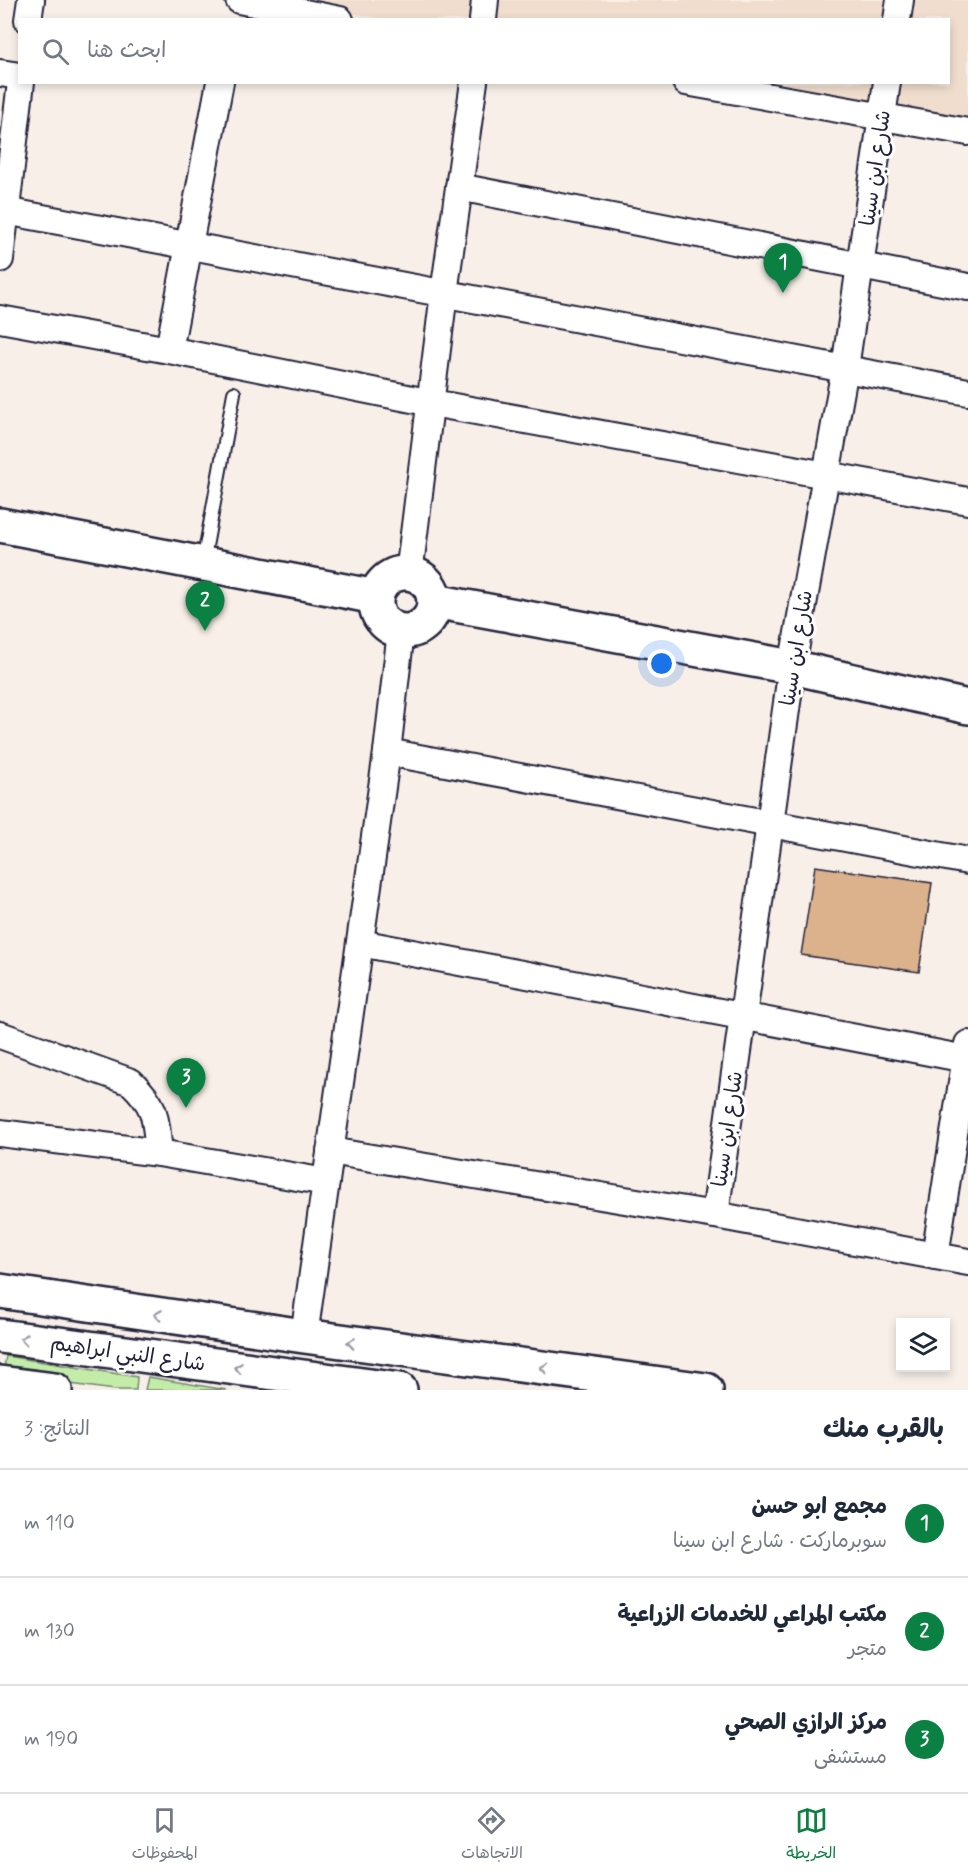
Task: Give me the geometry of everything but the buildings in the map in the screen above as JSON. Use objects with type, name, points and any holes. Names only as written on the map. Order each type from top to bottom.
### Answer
[{"type":"street","points":[[28,18],[30,0]]},
{"type":"street","points":[[233,18],[238,0],[330,18]]},
{"type":"street","points":[[483,18],[485,0]]},
{"type":"street","points":[[897,18],[900,0]]},
{"type":"street","points":[[0,73],[18,76]]},
{"type":"street","points":[[0,259],[3,210],[21,84]]},
{"type":"street","points":[[169,350],[220,84]]},
{"type":"street","points":[[409,574],[444,293],[474,84]]},
{"type":"street","points":[[697,84],[968,132]]},
{"type":"street","name":"شارع ابن سينا","points":[[715,1215],[792,667],[845,369],[887,84]]},
{"type":"street","points":[[459,188],[968,287]]},
{"type":"street","points":[[3,210],[968,392]]},
{"type":"street","points":[[0,319],[169,350],[432,403],[968,501]]},
{"type":"street","points":[[0,525],[376,597]]},
{"type":"street","points":[[397,574],[409,574],[427,583],[434,601],[432,614],[424,624],[412,631],[401,631],[393,629],[383,621],[377,610],[376,597],[386,580],[397,574]]},
{"type":"street","points":[[434,601],[792,667],[968,707]]},
{"type":"street","points":[[304,1336],[387,752],[401,631]]},
{"type":"street","points":[[387,752],[968,861]]},
{"type":"street","points":[[360,943],[743,1016],[967,1052],[934,1256]]},
{"type":"street","points":[[0,1035],[131,1082],[145,1096],[154,1112],[159,1153]]},
{"type":"street","points":[[0,1133],[159,1153],[326,1182]]},
{"type":"street","points":[[330,1151],[715,1215],[968,1262]]},
{"type":"street","points":[[0,1291],[304,1336],[706,1390]]},
{"type":"street","name":"شارع النبي ابراهيم","points":[[0,1336],[400,1390]]},
{"type":"street","points":[[0,1383],[55,1390]]},
{"type":"lane","points":[[202,564],[234,393]]},
{"type":"shaded area","points":[[281,0],[968,0],[968,124],[742,84],[950,84],[950,18],[378,18]]},
{"type":"green space","points":[[6,1356],[137,1377],[136,1390],[115,1390],[3,1375]]},
{"type":"green space","points":[[148,1377],[227,1390],[145,1390]]},
{"type":"place","name":"مجمع ابو حسن","points":[[783,293]]},
{"type":"place","name":"مكتب المراعي للخدمات الزراعية","points":[[205,631]]},
{"type":"place","name":"مركز الرازي الصحي","points":[[186,1108]]}]
